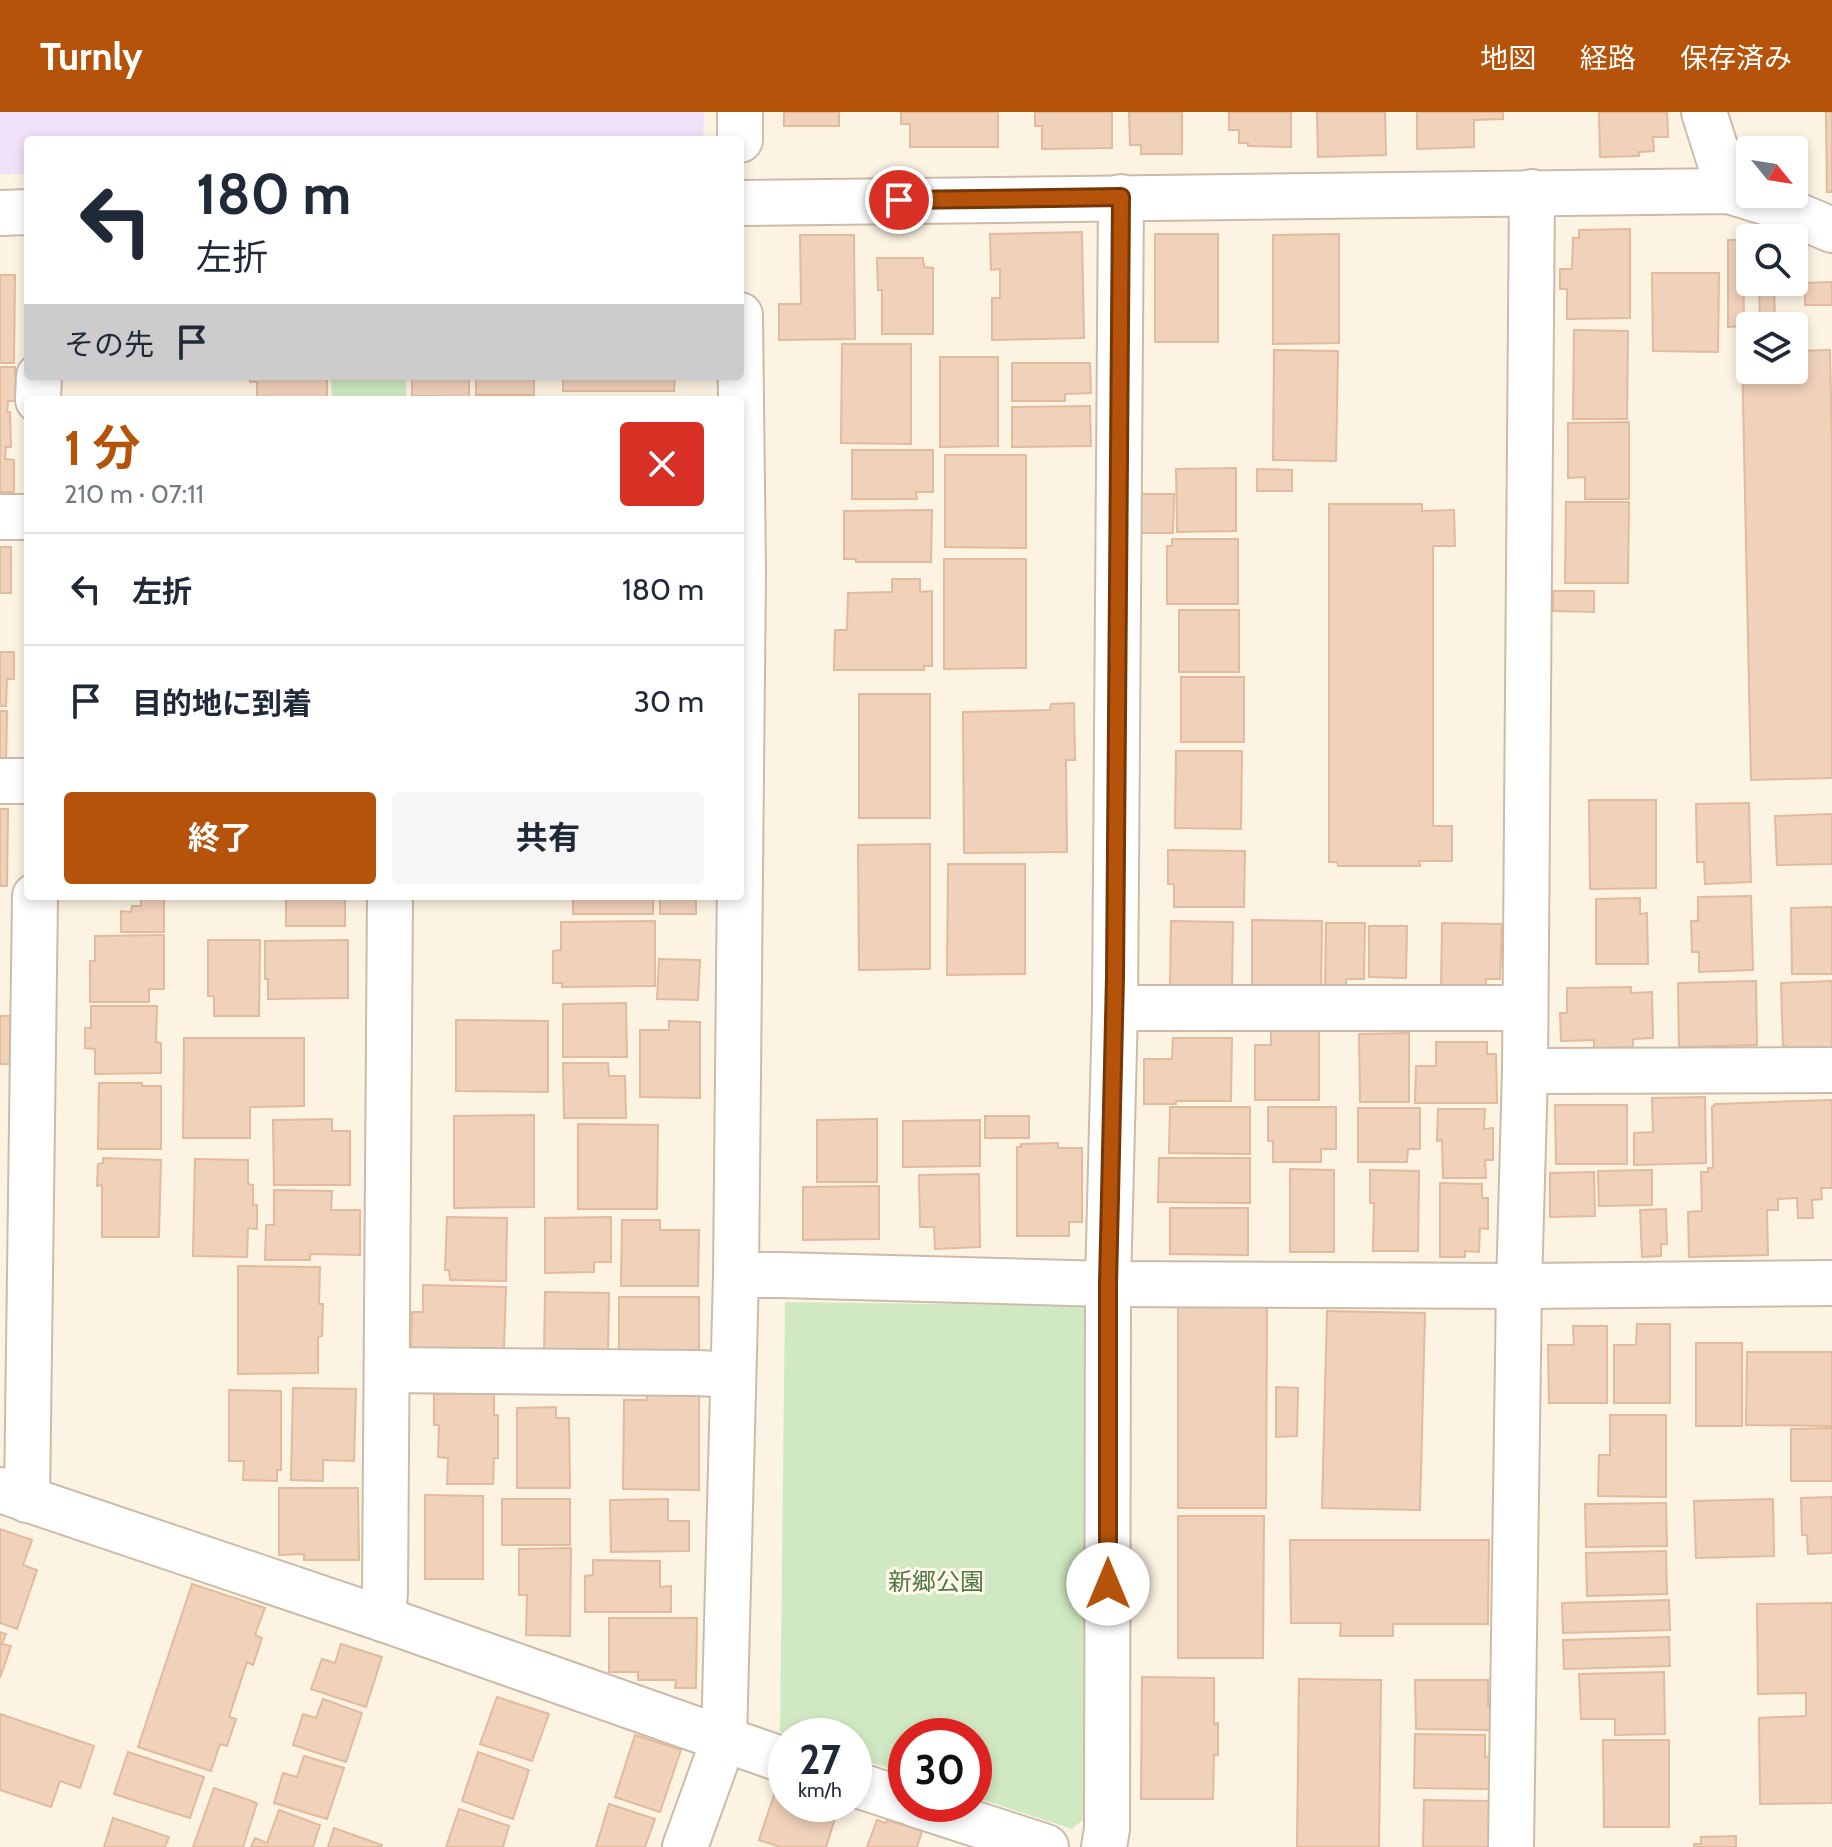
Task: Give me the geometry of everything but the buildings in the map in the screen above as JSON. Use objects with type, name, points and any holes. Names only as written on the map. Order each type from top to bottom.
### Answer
[{"type":"street","points":[[740,112],[740,136]]},
{"type":"street","points":[[1704,112],[1729,191]]},
{"type":"street","points":[[744,203],[1729,191],[1771,204],[1832,230]]},
{"type":"street","points":[[1511,1847],[1525,1071],[1532,192]]},
{"type":"street","points":[[1104,1847],[1107,1829],[1108,1284],[1115,1008],[1121,197]]},
{"type":"street","points":[[0,213],[24,212]]},
{"type":"street","points":[[0,517],[24,517]]},
{"type":"street","points":[[0,781],[24,781]]},
{"type":"street","points":[[35,900],[14,1495],[383,1619],[768,1755]]},
{"type":"street","points":[[383,1619],[390,900]]},
{"type":"street","points":[[685,1847],[724,1739],[736,1275],[739,900]]},
{"type":"street","points":[[1115,1008],[1525,1008]]},
{"type":"street","points":[[1525,1071],[1832,1070]]},
{"type":"street","points":[[736,1275],[1108,1284],[1519,1286],[1832,1283]]},
{"type":"street","points":[[387,1370],[733,1375]]},
{"type":"street","points":[[969,1822],[1046,1847]]},
{"type":"shaded area","points":[[0,112],[704,112],[703,136],[24,136],[24,174],[0,174]]},
{"type":"green space","points":[[331,380],[406,380],[406,396],[332,396]]},
{"type":"green space","name":"新郷公園","points":[[785,1302],[1089,1306],[1089,1815],[1072,1829],[992,1803],[992,1718],[888,1718],[888,1768],[872,1763],[872,1718],[780,1718]]},
{"type":"route","points":[[899,200],[1121,197],[1115,977],[1108,1284],[1108,1584]]}]
